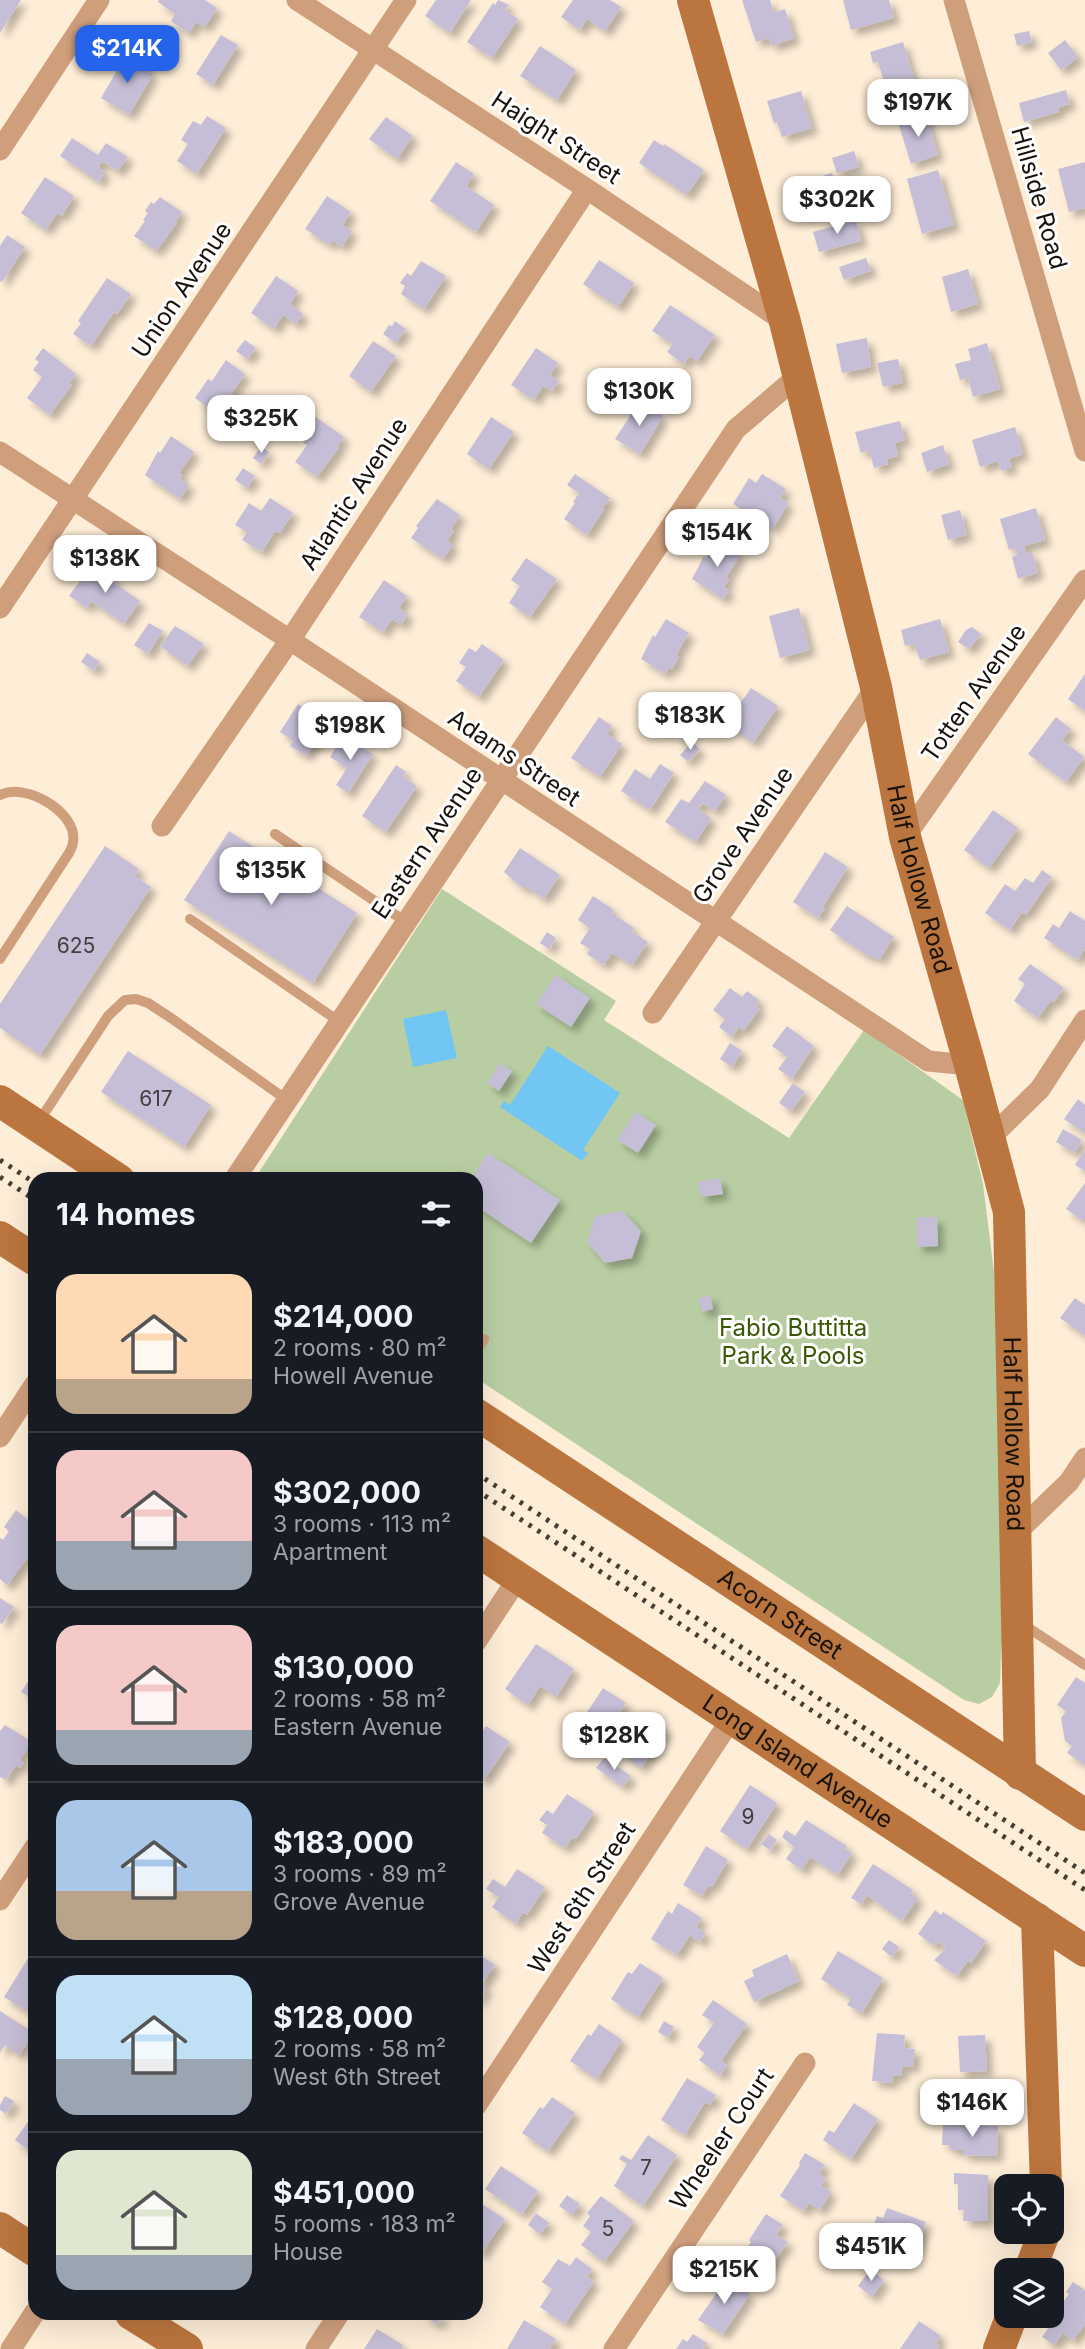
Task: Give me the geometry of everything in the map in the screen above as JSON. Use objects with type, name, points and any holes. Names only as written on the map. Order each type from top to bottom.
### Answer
[{"type":"street","points":[[0,150],[99,0]]},
{"type":"street","name":"Haight Street","points":[[297,0],[785,322]]},
{"type":"street","name":"Union Avenue","points":[[0,608],[406,0]]},
{"type":"street","name":"Half Hollow Road","points":[[692,0],[785,322],[876,687],[905,837],[970,1065],[993,1135],[1009,1212],[1020,1774]]},
{"type":"street","name":"Hillside Road","points":[[954,0],[1085,451]]},
{"type":"street","name":"Atlantic Avenue","points":[[162,826],[290,640],[587,189]]},
{"type":"street","name":"Eastern Avenue","points":[[239,1172],[736,429],[798,376]]},
{"type":"street","name":"Adams Street","points":[[0,452],[928,1060],[970,1065]]},
{"type":"street","name":"Totten Avenue","points":[[905,837],[1085,580]]},
{"type":"street","name":"Grove Avenue","points":[[653,1013],[876,687]]},
{"type":"street","points":[[993,1135],[1040,1089],[1085,1020]]},
{"type":"street","points":[[0,1101],[107,1172]]},
{"type":"street","points":[[0,1237],[28,1255]]},
{"type":"street","points":[[0,1437],[28,1395]]},
{"type":"street","name":"Acorn Street","points":[[483,1419],[1085,1815]]},
{"type":"street","points":[[1016,1533],[1069,1482],[1085,1458]]},
{"type":"street","name":"Long Island Avenue","points":[[483,1555],[1085,1951]]},
{"type":"street","points":[[483,1631],[518,1578]]},
{"type":"street","name":"West 6th Street","points":[[483,2095],[732,1718]]},
{"type":"street","points":[[0,1900],[28,1858]]},
{"type":"street","points":[[1037,1919],[1046,2174]]},
{"type":"street","name":"Wheeler Court","points":[[614,2349],[805,2063]]},
{"type":"street","points":[[0,2228],[28,2247]]},
{"type":"street","points":[[11,2349],[30,2320]]},
{"type":"street","points":[[141,2320],[187,2349]]},
{"type":"street","points":[[316,2349],[335,2320]]},
{"type":"street","points":[[999,2349],[1007,2328]]},
{"type":"lane","points":[[0,795],[12,791],[40,797],[62,814],[74,841],[69,853],[0,958]]},
{"type":"lane","points":[[275,834],[406,922]]},
{"type":"lane","points":[[190,919],[340,1022]]},
{"type":"lane","points":[[36,1125],[108,1016],[125,1000],[136,999],[148,1003],[287,1100]]},
{"type":"lane","points":[[1016,1620],[1085,1665]]},
{"type":"green space","name":"Fabio Buttitta Park & Pools","points":[[442,889],[616,1001],[604,1020],[789,1138],[864,1030],[963,1100],[983,1184],[994,1272],[1002,1492],[1002,1623],[1000,1683],[992,1697],[979,1704],[964,1700],[483,1383],[483,1172],[259,1172]]},
{"type":"water","points":[[446,1010],[457,1058],[413,1067],[403,1019]]},
{"type":"water","points":[[548,1046],[620,1093],[583,1150],[588,1153],[582,1161],[500,1107],[504,1101],[510,1105]]},
{"type":"building","points":[[0,0],[21,0],[0,33]]},
{"type":"building","points":[[205,0],[217,8],[205,27],[196,22],[189,33],[171,21],[175,14],[158,2]]},
{"type":"building","points":[[436,0],[471,0],[450,33],[425,16]]},
{"type":"building","points":[[498,0],[509,5],[505,10],[518,19],[492,58],[467,42],[493,3],[495,5]]},
{"type":"building","points":[[573,0],[610,0],[621,7],[605,31],[587,19],[580,30],[561,17]]},
{"type":"building","points":[[742,0],[770,0],[774,13],[785,9],[794,38],[772,46],[769,38],[756,42]]},
{"type":"building","points":[[843,0],[889,0],[894,18],[851,30]]},
{"type":"building","points":[[1029,31],[1032,42],[1017,46],[1014,34]]},
{"type":"building","points":[[221,35],[238,45],[213,85],[196,74]]},
{"type":"building","points":[[1065,40],[1078,57],[1061,70],[1048,53]]},
{"type":"building","points":[[903,42],[917,89],[889,97],[878,62],[873,63],[870,52]]},
{"type":"building","points":[[540,46],[576,70],[557,100],[520,76]]},
{"type":"building","points":[[125,57],[138,65],[140,61],[148,65],[145,69],[153,74],[129,115],[101,98]]},
{"type":"building","points":[[1066,90],[1070,104],[1058,108],[1059,112],[1024,122],[1019,103]]},
{"type":"building","points":[[801,91],[812,128],[782,137],[767,101]]},
{"type":"building","points":[[926,114],[938,155],[911,164],[898,122]]},
{"type":"building","points":[[207,116],[226,128],[197,174],[177,161],[188,144],[181,140],[193,121],[201,125]]},
{"type":"building","points":[[386,117],[413,136],[397,159],[369,139]]},
{"type":"building","points":[[72,138],[98,155],[106,143],[128,157],[118,171],[102,161],[98,167],[105,172],[99,182],[60,156]]},
{"type":"building","points":[[654,140],[704,170],[687,195],[639,163]]},
{"type":"building","points":[[854,151],[859,167],[837,173],[832,158]]},
{"type":"building","points":[[456,162],[474,174],[466,186],[494,205],[476,232],[430,201]]},
{"type":"building","points":[[1085,162],[1085,208],[1069,212],[1058,169]]},
{"type":"building","points":[[938,170],[954,225],[922,234],[907,179]]},
{"type":"building","points":[[832,173],[841,203],[802,215],[792,185]]},
{"type":"building","points":[[45,177],[74,196],[62,216],[57,213],[46,230],[21,213]]},
{"type":"building","points":[[327,196],[351,212],[343,225],[352,231],[342,247],[332,240],[330,245],[305,229]]},
{"type":"building","points":[[160,197],[182,212],[156,251],[134,236],[145,221],[143,220],[148,213],[145,211],[151,202],[154,204]]},
{"type":"building","points":[[856,220],[861,241],[819,252],[813,232]]},
{"type":"building","points":[[7,235],[25,247],[2,282],[0,246]]},
{"type":"building","points":[[866,258],[871,271],[844,280],[839,267]]},
{"type":"building","points":[[599,260],[634,283],[618,307],[583,284]]},
{"type":"building","points":[[421,261],[446,276],[424,309],[401,294],[405,286],[400,283],[407,273],[411,276]]},
{"type":"building","points":[[968,269],[978,304],[951,312],[942,277]]},
{"type":"building","points":[[276,276],[298,291],[290,304],[303,314],[296,324],[283,315],[274,329],[251,313]]},
{"type":"building","points":[[107,278],[131,294],[117,314],[114,312],[91,346],[73,334],[81,323],[78,321]]},
{"type":"building","points":[[670,305],[715,335],[697,361],[690,356],[684,364],[667,352],[673,344],[652,331]]},
{"type":"building","points":[[395,321],[406,329],[396,343],[383,334]]},
{"type":"building","points":[[867,338],[871,367],[842,373],[836,344]]},
{"type":"building","points":[[245,340],[256,348],[247,359],[236,351]]},
{"type":"building","points":[[373,341],[396,356],[371,392],[349,376]]},
{"type":"building","points":[[987,343],[1000,389],[973,397],[968,378],[960,380],[955,364],[971,360],[968,349]]},
{"type":"building","points":[[43,348],[76,374],[69,384],[72,385],[50,415],[27,398],[42,377],[33,370],[39,362],[35,359]]},
{"type":"building","points":[[536,348],[558,363],[550,375],[559,381],[552,391],[543,386],[534,400],[511,385]]},
{"type":"building","points":[[898,359],[903,383],[883,387],[877,363]]},
{"type":"building","points":[[226,360],[245,374],[217,414],[195,398],[208,379],[212,381]]},
{"type":"building","points":[[640,401],[663,416],[640,454],[615,439]]},
{"type":"building","points":[[313,415],[344,437],[317,477],[295,462],[307,445],[303,443],[314,428],[307,424]]},
{"type":"building","points":[[491,417],[514,432],[489,469],[467,454]]},
{"type":"building","points":[[900,421],[905,440],[895,443],[898,456],[887,459],[888,464],[874,468],[869,450],[861,453],[855,432]]},
{"type":"building","points":[[1015,427],[1023,454],[1009,459],[1012,467],[1001,471],[998,461],[980,467],[972,440]]},
{"type":"building","points":[[171,436],[194,452],[179,473],[183,475],[180,479],[189,485],[180,499],[145,475],[158,451],[160,453]]},
{"type":"building","points":[[943,445],[949,464],[927,472],[921,453]]},
{"type":"building","points":[[261,447],[269,452],[261,464],[253,458]]},
{"type":"building","points":[[243,468],[255,476],[247,488],[235,480]]},
{"type":"building","points":[[575,474],[610,498],[587,535],[564,519],[579,493],[567,485]]},
{"type":"building","points":[[762,474],[786,489],[780,498],[788,503],[773,529],[733,504],[749,478],[756,483]]},
{"type":"building","points":[[270,498],[293,513],[280,533],[275,531],[262,552],[242,540],[247,532],[235,525],[249,503],[261,511]]},
{"type":"building","points":[[437,499],[460,515],[447,540],[453,545],[443,559],[411,538],[418,528],[416,526]]},
{"type":"building","points":[[1036,508],[1045,540],[1024,546],[1026,553],[1032,552],[1038,573],[1018,579],[1012,557],[1017,555],[1015,548],[1009,550],[1000,519]]},
{"type":"building","points":[[960,510],[967,535],[948,540],[941,515]]},
{"type":"building","points":[[718,540],[741,554],[726,577],[729,579],[724,587],[729,591],[723,599],[692,579],[704,556],[706,558]]},
{"type":"building","points":[[526,558],[557,579],[530,617],[509,603],[520,586],[511,580]]},
{"type":"building","points":[[89,568],[102,577],[105,573],[115,579],[113,582],[140,601],[124,624],[91,601],[87,608],[69,596]]},
{"type":"building","points":[[384,580],[407,596],[399,608],[408,614],[401,625],[392,619],[383,632],[359,617]]},
{"type":"building","points":[[799,608],[810,650],[780,658],[769,616]]},
{"type":"building","points":[[666,619],[689,633],[676,655],[679,657],[672,669],[669,667],[665,674],[641,659],[653,635],[655,637]]},
{"type":"building","points":[[940,619],[949,652],[920,660],[914,644],[905,646],[901,630]]},
{"type":"building","points":[[149,623],[163,631],[148,654],[134,645]]},
{"type":"building","points":[[175,626],[204,644],[187,666],[160,646]]},
{"type":"building","points":[[972,627],[981,634],[969,649],[958,642],[966,630]]},
{"type":"building","points":[[482,644],[504,660],[479,697],[456,681],[466,667],[459,663],[469,648],[476,652]]},
{"type":"building","points":[[87,653],[100,662],[94,671],[81,662]]},
{"type":"building","points":[[1085,674],[1085,711],[1068,699]]},
{"type":"building","points":[[751,688],[778,706],[753,743],[726,724]]},
{"type":"building","points":[[298,704],[328,724],[306,756],[290,746],[293,741],[280,732]]},
{"type":"building","points":[[665,708],[675,718],[665,728],[655,719]]},
{"type":"building","points":[[599,717],[612,726],[607,734],[622,744],[600,777],[571,758]]},
{"type":"building","points":[[1056,717],[1071,729],[1062,740],[1084,757],[1066,782],[1028,754]]},
{"type":"building","points":[[343,736],[373,754],[348,793],[336,785],[347,768],[330,757]]},
{"type":"building","points":[[692,742],[700,749],[688,762],[680,755]]},
{"type":"building","points":[[660,764],[674,773],[650,810],[621,791],[635,769],[650,779]]},
{"type":"building","points":[[396,765],[406,772],[403,776],[417,786],[386,832],[362,816]]},
{"type":"building","points":[[705,781],[726,795],[715,811],[703,803],[697,808],[711,818],[696,842],[665,822],[681,799],[689,803]]},
{"type":"building","points":[[993,810],[1018,828],[989,868],[964,850]]},
{"type":"building","points":[[229,831],[357,913],[313,983],[184,900]]},
{"type":"building","points":[[105,846],[139,869],[135,876],[151,887],[40,1055],[0,1028],[0,1004]]},
{"type":"building","points":[[520,848],[560,875],[544,899],[526,886],[524,889],[504,872]]},
{"type":"building","points":[[825,852],[848,867],[818,918],[793,902]]},
{"type":"building","points":[[1042,870],[1052,877],[1026,915],[1022,912],[1010,930],[985,913],[1005,884],[1015,891],[1025,878],[1033,883]]},
{"type":"building","points":[[593,896],[614,910],[612,913],[634,928],[632,932],[648,942],[632,965],[612,953],[604,965],[587,954],[590,949],[580,943],[590,928],[578,920]]},
{"type":"building","points":[[847,906],[894,937],[879,960],[870,954],[869,957],[830,930]]},
{"type":"building","points":[[1070,911],[1085,921],[1085,949],[1078,960],[1044,938],[1053,924],[1059,928]]},
{"type":"building","points":[[547,932],[556,938],[549,949],[540,943]]},
{"type":"building","points":[[1030,964],[1064,988],[1038,1018],[1014,1001],[1025,984],[1018,979]]},
{"type":"building","points":[[556,975],[590,998],[571,1027],[536,1004]]},
{"type":"building","points":[[730,988],[742,997],[747,991],[759,1000],[756,1005],[760,1009],[743,1031],[739,1027],[732,1037],[719,1027],[725,1019],[713,1010]]},
{"type":"building","points":[[787,1026],[814,1046],[792,1079],[778,1069],[787,1057],[772,1046]]},
{"type":"building","points":[[730,1043],[742,1051],[732,1067],[720,1059]]},
{"type":"building","points":[[128,1051],[211,1105],[184,1147],[101,1092]]},
{"type":"building","points":[[500,1063],[512,1071],[499,1091],[487,1083]]},
{"type":"building","points":[[793,1083],[805,1092],[791,1111],[779,1103]]},
{"type":"building","points":[[1078,1099],[1085,1105],[1085,1133],[1064,1119]]},
{"type":"building","points":[[636,1112],[656,1125],[638,1153],[617,1140]]},
{"type":"building","points":[[1063,1129],[1082,1140],[1075,1153],[1056,1142]]},
{"type":"building","points":[[1085,1149],[1085,1171],[1075,1165]]},
{"type":"building","points":[[488,1153],[560,1200],[531,1243],[483,1211],[483,1172],[476,1172]]},
{"type":"building","points":[[720,1178],[723,1194],[701,1197],[698,1182]]},
{"type":"building","points":[[1085,1183],[1085,1218],[1082,1220],[1066,1209]]},
{"type":"building","points":[[622,1211],[641,1231],[632,1258],[605,1263],[587,1242],[595,1216]]},
{"type":"building","points":[[916,1217],[937,1217],[938,1246],[917,1247]]},
{"type":"building","points":[[710,1295],[713,1309],[702,1312],[698,1298]]},
{"type":"building","points":[[1075,1298],[1085,1305],[1085,1336],[1060,1318]]},
{"type":"building","points":[[16,1510],[28,1519],[28,1557],[7,1585],[0,1579],[0,1538],[3,1540],[9,1531],[4,1527]]},
{"type":"building","points":[[0,1598],[14,1607],[2,1624],[0,1623]]},
{"type":"building","points":[[536,1644],[574,1669],[556,1697],[540,1686],[528,1705],[505,1689]]},
{"type":"building","points":[[1076,1677],[1085,1683],[1085,1765],[1067,1753],[1072,1746],[1065,1741],[1061,1718],[1066,1711],[1057,1705]]},
{"type":"building","points":[[28,1682],[28,1696],[21,1692]]},
{"type":"building","points":[[603,1688],[626,1703],[602,1741],[578,1726]]},
{"type":"building","points":[[643,1714],[667,1730],[641,1768],[618,1752],[627,1739],[621,1735],[630,1722],[635,1726]]},
{"type":"building","points":[[5,1725],[28,1739],[28,1748],[20,1760],[24,1763],[20,1768],[16,1765],[6,1780],[0,1777],[0,1731]]},
{"type":"building","points":[[486,1726],[510,1742],[484,1780],[483,1779],[483,1730]]},
{"type":"building","points":[[604,1758],[631,1776],[623,1787],[596,1768]]},
{"type":"building","points":[[750,1785],[777,1803],[747,1849],[720,1831]]},
{"type":"building","points":[[567,1794],[594,1812],[576,1839],[573,1837],[565,1848],[542,1833],[547,1825],[539,1820],[547,1810],[553,1814]]},
{"type":"building","points":[[806,1820],[847,1846],[845,1849],[852,1853],[838,1875],[810,1857],[802,1870],[786,1859],[794,1847],[782,1837],[786,1830],[795,1836]]},
{"type":"building","points":[[769,1834],[777,1840],[770,1850],[761,1844]]},
{"type":"building","points":[[706,1846],[728,1860],[712,1887],[709,1885],[702,1896],[683,1885]]},
{"type":"building","points":[[873,1864],[913,1890],[911,1893],[918,1898],[902,1921],[867,1895],[861,1904],[851,1898]]},
{"type":"building","points":[[517,1869],[545,1887],[527,1915],[523,1912],[516,1924],[492,1907],[499,1897],[486,1889],[493,1879],[505,1887]]},
{"type":"building","points":[[678,1903],[702,1918],[696,1927],[706,1933],[700,1942],[690,1935],[677,1955],[651,1939],[668,1911],[672,1914]]},
{"type":"building","points":[[935,1910],[941,1915],[943,1912],[986,1941],[971,1963],[968,1961],[957,1976],[934,1960],[946,1948],[938,1942],[935,1946],[918,1934]]},
{"type":"building","points":[[889,1940],[899,1947],[892,1957],[882,1949]]},
{"type":"building","points":[[838,1951],[883,1978],[862,2013],[847,2005],[851,1998],[821,1979]]},
{"type":"building","points":[[787,1954],[799,1981],[754,2002],[744,1981],[754,1976],[752,1970]]},
{"type":"building","points":[[483,1957],[495,1965],[483,1982]]},
{"type":"building","points":[[28,1958],[28,2012],[4,1997]]},
{"type":"building","points":[[640,1963],[663,1978],[638,2017],[611,1999],[628,1972],[632,1974]]},
{"type":"building","points":[[713,2000],[747,2024],[721,2061],[727,2065],[720,2076],[699,2060],[705,2053],[697,2047],[714,2023],[702,2015]]},
{"type":"building","points":[[0,2011],[28,2029],[28,2042],[19,2055],[5,2045],[0,2053]]},
{"type":"building","points":[[664,2021],[674,2027],[668,2038],[658,2032]]},
{"type":"building","points":[[599,2024],[622,2040],[597,2079],[570,2061],[588,2034],[591,2036]]},
{"type":"building","points":[[877,2033],[905,2035],[904,2048],[915,2049],[913,2067],[903,2066],[901,2076],[893,2075],[892,2083],[872,2081]]},
{"type":"building","points":[[985,2035],[987,2071],[960,2072],[958,2036]]},
{"type":"building","points":[[687,2078],[716,2095],[710,2105],[705,2102],[685,2135],[661,2120]]},
{"type":"building","points":[[5,2096],[14,2101],[6,2114],[0,2110]]},
{"type":"building","points":[[552,2097],[575,2113],[548,2151],[522,2133],[540,2107],[543,2109]]},
{"type":"building","points":[[854,2103],[878,2119],[851,2159],[823,2140],[829,2130],[834,2133]]},
{"type":"building","points":[[28,2122],[28,2150],[15,2140]]},
{"type":"building","points":[[943,2124],[998,2126],[997,2156],[963,2155],[963,2150],[950,2150],[950,2145],[942,2145]]},
{"type":"building","points":[[648,2135],[677,2155],[643,2206],[614,2186],[627,2164],[619,2159],[622,2155],[631,2160]]},
{"type":"building","points":[[805,2153],[825,2165],[819,2174],[826,2179],[821,2185],[831,2192],[820,2210],[809,2203],[804,2211],[780,2196]]},
{"type":"building","points":[[501,2166],[538,2191],[522,2214],[485,2189]]},
{"type":"building","points":[[954,2173],[988,2175],[988,2221],[963,2221],[964,2210],[958,2210],[958,2184],[954,2184]]},
{"type":"building","points":[[567,2195],[580,2204],[572,2215],[559,2206]]},
{"type":"building","points":[[601,2196],[634,2221],[604,2262],[581,2245],[591,2232],[583,2226],[590,2216],[587,2213]]},
{"type":"building","points":[[483,2205],[505,2219],[483,2251]]},
{"type":"building","points":[[887,2208],[926,2222],[915,2253],[909,2251],[907,2255],[868,2241],[877,2216],[883,2218]]},
{"type":"building","points":[[536,2213],[549,2223],[540,2234],[528,2225]]},
{"type":"building","points":[[766,2214],[783,2225],[776,2235],[788,2242],[765,2274],[741,2257]]},
{"type":"building","points":[[576,2257],[592,2269],[587,2277],[594,2281],[565,2324],[540,2307],[552,2289],[542,2282],[558,2259],[570,2266]]},
{"type":"building","points":[[870,2270],[884,2280],[872,2297],[858,2286]]},
{"type":"building","points":[[724,2276],[750,2294],[723,2334],[698,2320],[720,2288],[717,2287]]},
{"type":"building","points":[[1073,2282],[1085,2290],[1085,2324],[1073,2340],[1063,2333],[1054,2345],[1042,2337],[1048,2328],[1064,2328],[1064,2301],[1069,2294],[1066,2292]]},
{"type":"building","points":[[524,2320],[556,2339],[550,2349],[507,2349]]},
{"type":"building","points":[[919,2321],[941,2336],[936,2343],[940,2346],[937,2349],[900,2349]]},
{"type":"building","points":[[377,2329],[403,2345],[401,2349],[364,2349]]},
{"type":"building","points":[[693,2334],[707,2343],[703,2349],[676,2349],[683,2339],[687,2342]]},
{"type":"railway","points":[[0,1160],[28,1178]]},
{"type":"railway","points":[[0,1177],[28,1195]]},
{"type":"railway","points":[[483,1478],[1085,1873]]},
{"type":"railway","points":[[483,1495],[1085,1890]]}]
